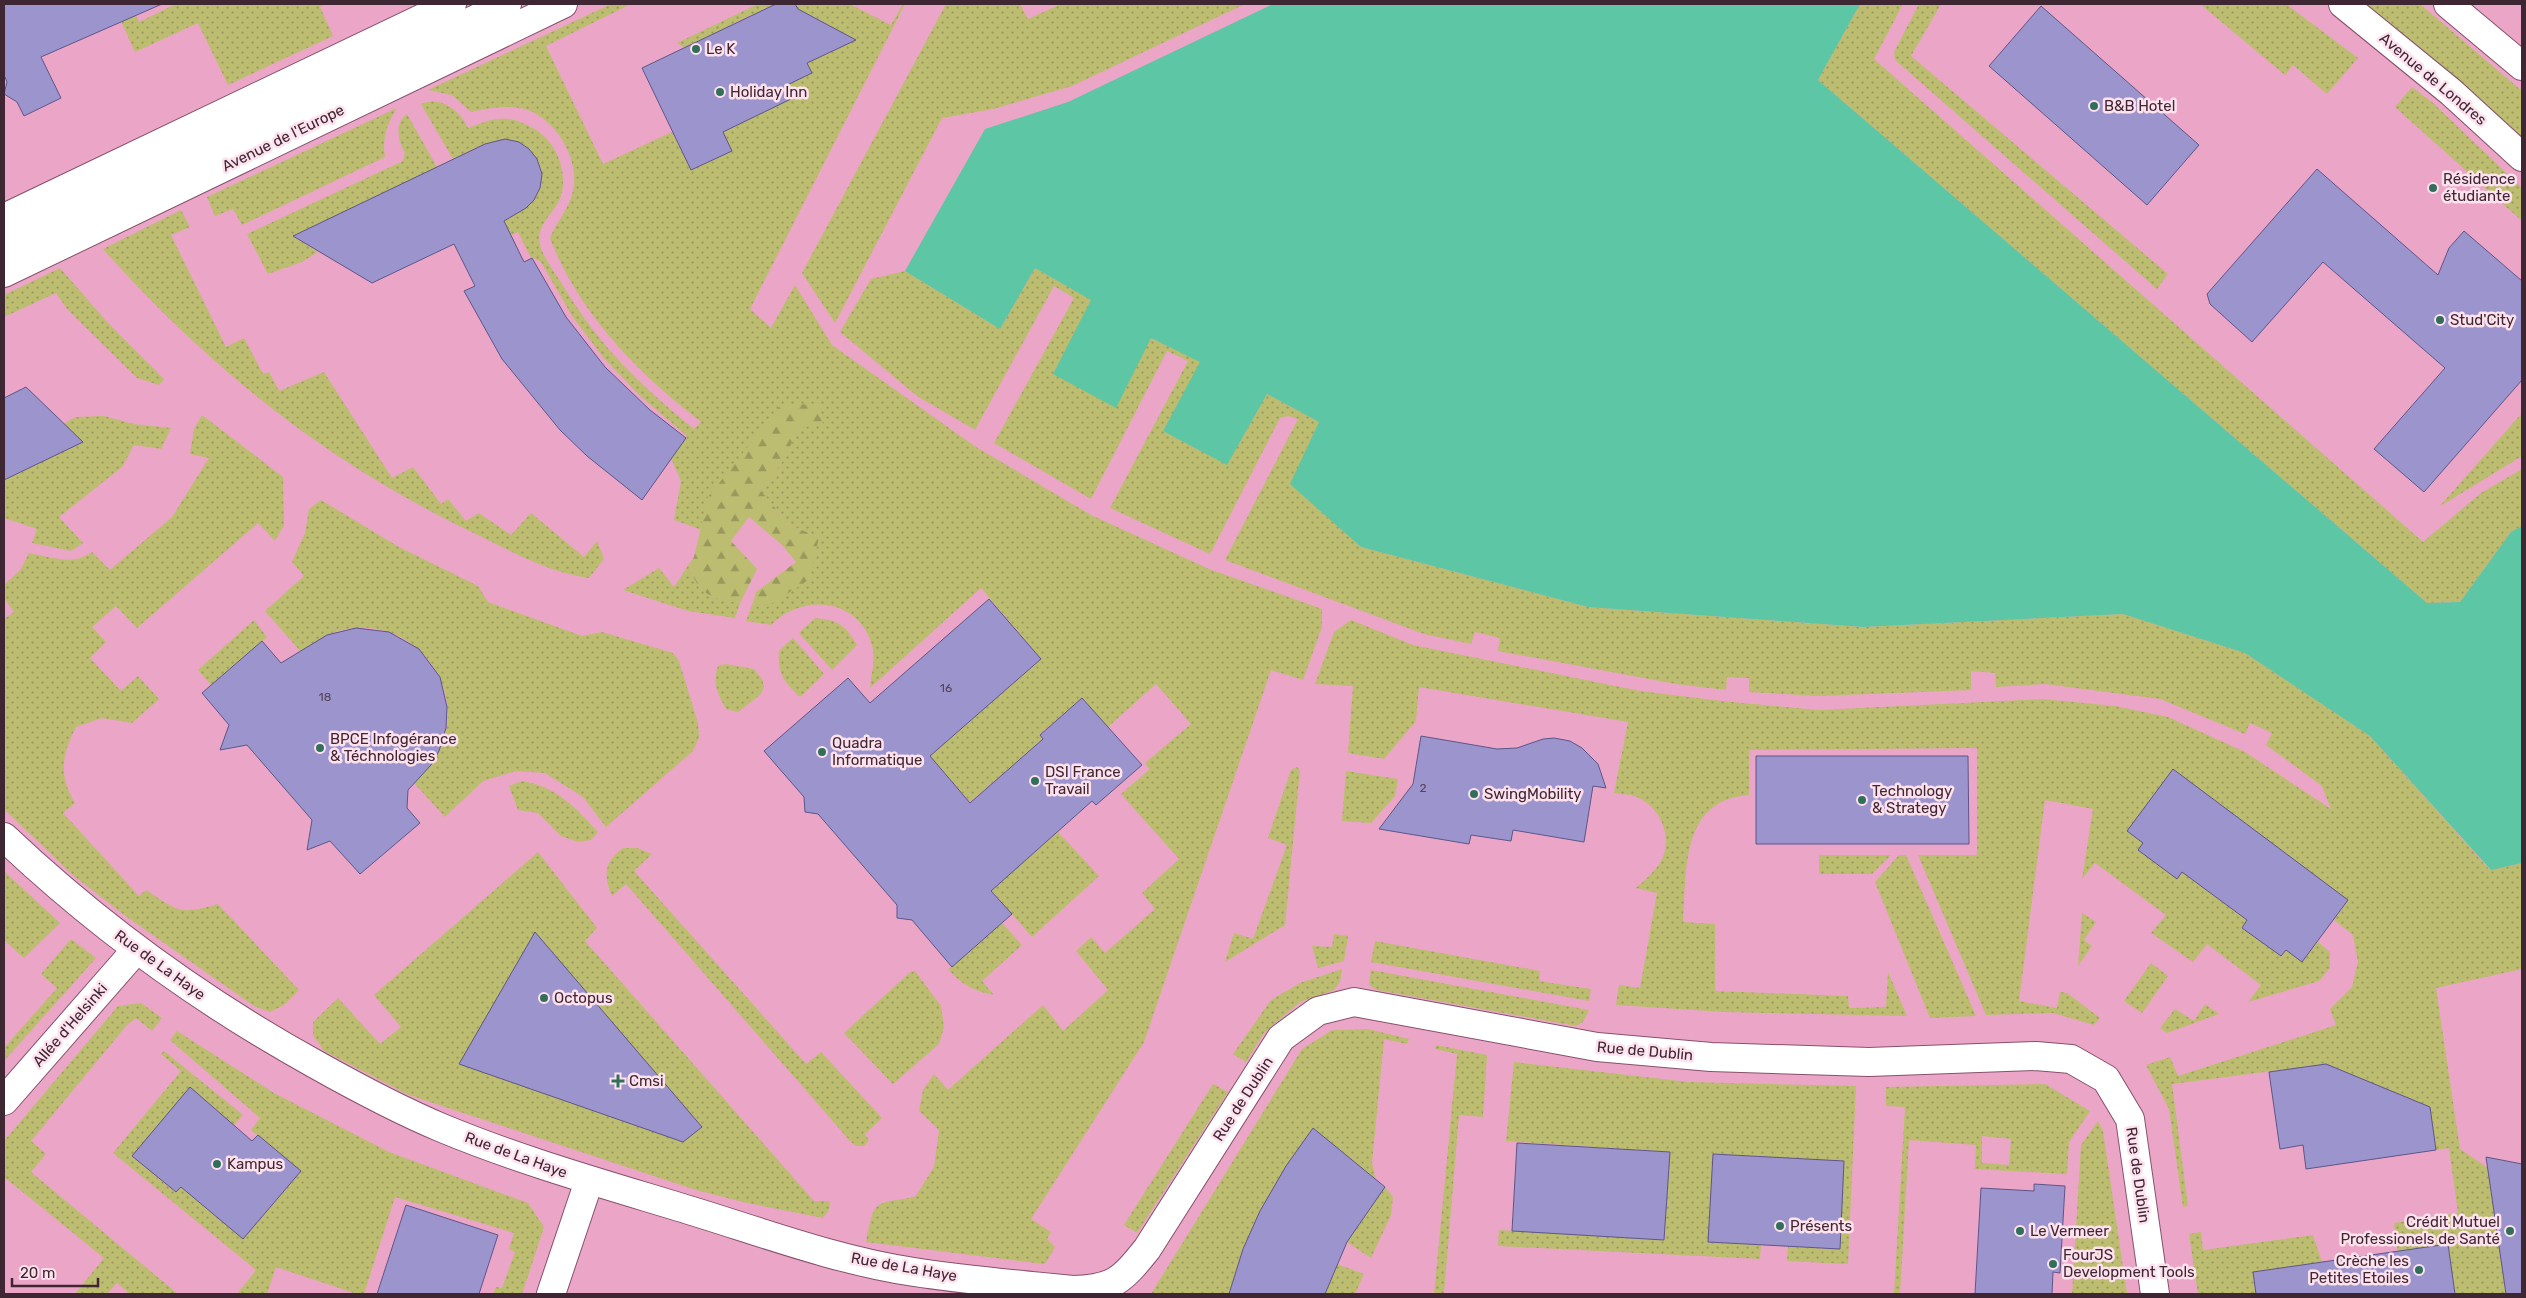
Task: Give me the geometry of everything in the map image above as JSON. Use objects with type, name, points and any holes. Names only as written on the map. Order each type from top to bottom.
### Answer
[{"type":"street","points":[[4,218],[452,4]]},
{"type":"street","name":"Avenue de l'Europe","points":[[4,246],[507,4]]},
{"type":"street","name":"Avenue de l'Europe","points":[[4,273],[563,4]]},
{"type":"street","name":"Avenue de Londres","points":[[2343,4],[2450,92],[2522,157]]},
{"type":"street","points":[[2448,4],[2522,66]]},
{"type":"street","name":"Rue de La Haye","points":[[4,837],[41,872],[136,950],[195,992],[271,1040],[354,1086],[442,1128],[589,1181],[840,1256],[912,1272],[1047,1288],[1100,1292]]},
{"type":"street","name":"Allée d'Helsinki","points":[[4,1100],[136,950]]},
{"type":"street","name":"Rue de Dublin","points":[[1100,1292],[1127,1274],[1147,1249],[1282,1038],[1318,1011],[1354,1002],[1597,1047],[1664,1053],[1869,1062],[2036,1056],[2072,1059],[2106,1079],[2130,1119],[2155,1294]]},
{"type":"street","points":[[551,1294],[589,1181]]},
{"type":"shaded area","points":[[4,4],[2522,4],[2522,1294],[4,1294]]},
{"type":"shaded area","points":[[1273,4],[1860,4],[1818,80],[2427,603],[2460,602],[2511,532],[2522,526],[2522,863],[2491,870],[2370,736],[2245,653],[2123,614],[1863,627],[1588,607],[1361,547],[1290,484],[1319,422],[1267,394],[1227,465],[1163,431],[1200,362],[1151,338],[1116,408],[1053,374],[1091,300],[1035,268],[1000,329],[905,271],[985,129],[1068,102]]},
{"type":"green space","points":[[96,4],[130,4],[139,22],[176,4],[326,4],[320,7],[333,36],[228,85],[198,23],[135,52],[121,21],[106,28]]},
{"type":"green space","points":[[611,4],[631,4],[546,46],[603,164],[672,132],[691,170],[732,151],[723,132],[790,99],[785,86],[812,72],[807,63],[856,40],[812,16],[804,20],[795,4],[849,4],[891,25],[903,4],[905,4],[750,309],[771,328],[795,285],[832,345],[976,447],[1091,515],[1209,569],[1322,609],[1322,627],[1303,680],[1271,670],[1144,1042],[1031,1219],[1051,1232],[1047,1239],[1055,1247],[1045,1264],[866,1242],[871,1218],[878,1206],[890,1201],[915,1197],[934,1167],[939,1130],[919,1111],[923,1090],[934,1074],[948,1090],[1043,1005],[1063,1031],[1108,990],[1076,951],[1091,937],[1105,953],[1155,909],[1142,893],[1179,859],[1121,794],[1150,769],[1145,763],[1191,724],[1156,684],[1108,727],[1082,698],[1040,734],[1043,739],[970,802],[930,756],[1041,659],[981,588],[870,688],[873,650],[867,633],[857,620],[845,611],[831,606],[815,605],[799,607],[784,614],[771,625],[746,621],[752,605],[765,608],[819,537],[789,525],[761,491],[784,459],[799,428],[818,404],[708,497],[702,530],[674,520],[681,481],[671,458],[687,436],[639,395],[603,357],[572,316],[541,262],[530,256],[518,232],[511,235],[504,219],[540,188],[541,170],[534,155],[525,146],[505,140],[473,149],[453,159],[421,104],[435,102],[449,106],[460,116],[468,128],[502,118],[518,121],[536,130],[550,142],[562,168],[563,187],[558,203],[545,221],[540,234],[544,255],[576,306],[621,363],[655,396],[694,429],[701,422],[655,383],[613,340],[594,317],[562,266],[550,238],[569,204],[574,179],[569,155],[557,132],[539,115],[528,110],[507,107],[471,112],[452,95],[428,90]]},
{"type":"green space","points":[[758,4],[776,4],[763,9],[768,19],[751,15],[685,48],[677,43]]},
{"type":"green space","points":[[946,4],[1020,4],[1028,19],[1061,4],[1245,4],[1072,86],[993,109],[942,118],[835,323],[802,273]]},
{"type":"green space","points":[[1860,4],[1903,4],[1874,59],[2423,542],[2481,493],[2522,469],[2522,526],[2511,532],[2460,602],[2427,603],[1818,80]]},
{"type":"green space","points":[[1919,4],[1941,4],[1911,56],[2168,274],[2157,289],[1895,60],[1894,52]]},
{"type":"green space","points":[[2200,4],[2286,4],[2358,58],[2327,94],[2293,65],[2285,75]]},
{"type":"green space","points":[[2355,4],[2420,4],[2522,91],[2522,146]]},
{"type":"green space","points":[[2412,87],[2433,103],[2522,188],[2522,221],[2395,107]]},
{"type":"green space","points":[[397,108],[386,131],[385,157],[242,225],[233,209],[215,216],[207,197]]},
{"type":"green space","points":[[407,114],[437,167],[293,236],[318,252],[302,262],[268,274],[247,234],[403,161],[405,153],[398,132],[400,122]]},
{"type":"green space","points":[[181,210],[190,227],[171,235],[226,347],[244,338],[263,374],[269,372],[279,391],[324,372],[392,478],[413,467],[441,504],[448,499],[466,521],[479,513],[511,535],[531,513],[584,557],[597,541],[604,559],[589,578],[561,572],[519,555],[425,508],[373,478],[276,412],[187,336],[103,249]]},
{"type":"green space","points":[[60,268],[108,323],[164,379],[159,385],[137,378],[67,309],[56,293],[4,317],[4,295]]},
{"type":"green space","points":[[1035,268],[1092,300],[1053,374],[1151,338],[1201,362],[1163,431],[1227,464],[1267,394],[1319,422],[1291,484],[1361,547],[1588,607],[1863,627],[2123,614],[2245,653],[2370,736],[2490,870],[2522,863],[2522,969],[2436,988],[2460,1149],[2488,1168],[2506,1294],[2455,1294],[2448,1244],[2398,1252],[2394,1223],[2458,1213],[2449,1148],[2436,1150],[2430,1107],[2326,1064],[2172,1084],[2188,1206],[2183,1207],[2169,1109],[2146,1065],[2170,1057],[2178,1076],[2336,1025],[2330,1009],[2352,987],[2358,962],[2353,935],[2334,920],[2348,900],[2173,769],[2127,831],[2143,843],[2138,850],[2182,872],[2247,920],[2242,928],[2281,956],[2286,950],[2302,961],[2318,942],[2330,952],[2330,968],[2319,981],[2248,1002],[2261,985],[2207,944],[2193,962],[2151,933],[2166,915],[2095,863],[2082,879],[2093,809],[2045,800],[2019,1001],[2057,1008],[2060,992],[2067,993],[2100,1018],[2094,1025],[2053,1013],[1986,1015],[1918,855],[1977,855],[1977,748],[1749,750],[1749,795],[1727,800],[1710,810],[1699,824],[1687,860],[1683,922],[1715,924],[1715,991],[1848,996],[1849,1008],[1886,1007],[1888,972],[1907,1016],[1725,1012],[1616,1005],[1619,985],[1640,988],[1657,893],[1636,888],[1660,863],[1666,843],[1662,824],[1658,815],[1651,807],[1643,800],[1634,796],[1614,793],[1628,722],[1419,687],[1416,721],[1384,759],[1348,753],[1353,686],[1315,684],[1334,632],[1351,620],[1413,645],[1640,691],[1722,701],[1819,710],[2043,699],[2115,706],[2168,717],[2245,752],[2331,809],[2322,786],[2266,745],[2272,733],[2250,723],[2245,734],[2160,699],[2045,684],[1996,687],[1995,673],[1971,671],[1971,690],[1819,696],[1749,692],[1749,678],[1727,677],[1726,690],[1676,684],[1498,651],[1500,638],[1475,632],[1471,644],[1424,634],[1225,560],[1298,419],[1288,416],[1280,418],[1210,554],[1110,508],[1188,361],[1167,351],[1091,499],[994,443],[1074,298],[1054,286],[975,430],[917,396],[840,332],[871,279],[905,271],[1000,329]]},
{"type":"green space","points":[[818,404],[823,424],[799,428],[784,459],[761,491],[789,525],[819,537],[810,579],[765,608],[752,605],[756,592],[796,562],[782,545],[749,517],[731,541],[757,569],[740,603],[713,597],[701,589],[692,574],[689,564],[694,557],[708,497],[781,405]]},
{"type":"green space","points":[[2522,413],[2522,456],[2439,507]]},
{"type":"green space","points":[[202,415],[283,477],[284,525],[275,541],[258,523],[137,628],[116,606],[92,627],[106,642],[90,658],[121,691],[138,676],[159,699],[132,723],[102,718],[76,727],[65,756],[64,765],[66,783],[75,803],[63,813],[139,896],[146,890],[173,907],[187,910],[195,910],[218,904],[299,990],[284,1005],[270,1012],[254,1006],[127,917],[74,876],[4,809],[4,619],[14,612],[4,598],[4,585],[21,569],[29,553],[70,560],[78,559],[92,552],[110,570],[172,517],[209,458],[190,454],[194,429]]},
{"type":"green space","points":[[104,416],[134,424],[171,428],[161,449],[134,445],[122,467],[59,517],[83,543],[71,551],[32,543],[37,529],[4,518],[4,480],[82,442],[64,424],[75,417]]},
{"type":"green space","points":[[321,500],[399,547],[478,586],[488,602],[582,636],[602,632],[673,653],[679,661],[698,723],[699,737],[693,751],[606,827],[583,797],[545,773],[516,771],[483,781],[445,817],[414,783],[443,742],[448,714],[445,694],[438,675],[427,659],[413,645],[396,635],[376,629],[355,628],[340,630],[320,639],[301,652],[265,611],[304,576],[292,562],[305,533],[309,509]]},
{"type":"green space","points":[[689,564],[692,574],[701,589],[713,597],[740,603],[735,618],[688,611],[623,590],[659,568],[674,587]]},
{"type":"green space","points":[[815,618],[830,620],[845,628],[857,645],[832,670],[799,633]]},
{"type":"green space","points":[[254,620],[267,637],[211,685],[198,670]]},
{"type":"green space","points":[[793,638],[824,674],[800,697],[786,682],[779,665],[779,651]]},
{"type":"green space","points":[[725,664],[754,669],[762,679],[764,687],[760,695],[738,712],[726,709],[717,688],[716,672],[718,666]]},
{"type":"green space","points":[[1297,767],[1300,770],[1285,925],[1225,962],[1234,933],[1253,939],[1287,845],[1268,838],[1291,770]]},
{"type":"green space","points":[[1346,771],[1398,779],[1395,796],[1371,823],[1342,821]]},
{"type":"green space","points":[[522,781],[545,788],[564,799],[598,832],[591,840],[578,842],[561,836],[538,813],[518,810],[509,786]]},
{"type":"green space","points":[[1058,832],[1099,876],[1032,937],[970,866],[999,840],[1021,864]]},
{"type":"green space","points":[[623,848],[637,848],[652,854],[634,871],[806,1064],[821,1052],[882,1118],[865,1134],[869,1140],[864,1146],[856,1146],[850,1141],[626,884],[612,896],[607,882],[607,869],[612,858]]},
{"type":"green space","points":[[538,852],[597,928],[585,941],[814,1201],[830,1201],[829,1210],[823,1218],[747,1203],[696,1190],[409,1095],[324,1051],[313,1035],[313,1022],[338,998],[380,1044],[401,1027],[374,995]]},
{"type":"green space","points":[[1819,855],[1891,855],[1872,874],[1819,874]]},
{"type":"green space","points":[[1899,855],[1906,855],[1976,1016],[1930,1018],[1875,882]]},
{"type":"green space","points":[[4,871],[60,923],[24,958],[4,940]]},
{"type":"green space","points":[[2082,913],[2096,922],[2084,940],[2092,946],[2078,966]]},
{"type":"green space","points":[[1002,923],[1022,945],[982,981],[994,995],[969,986],[948,969]]},
{"type":"green space","points":[[1334,934],[1348,936],[1344,961],[1318,968],[1312,946],[1332,947]]},
{"type":"green space","points":[[71,939],[96,958],[4,1061],[4,1048],[57,988],[41,974]]},
{"type":"green space","points":[[1375,941],[1540,971],[1539,981],[1591,989],[1589,1001],[1371,962]]},
{"type":"green space","points":[[2151,963],[2168,976],[2142,1013],[2124,1001]]},
{"type":"green space","points":[[1342,969],[1340,982],[1334,990],[1300,1002],[1264,1033],[1246,1062],[1233,1054],[1271,1000],[1300,983]]},
{"type":"green space","points":[[1371,970],[1589,1010],[1583,1022],[1576,1026],[1377,990],[1369,985]]},
{"type":"green space","points":[[915,971],[941,1006],[944,1027],[939,1044],[893,1084],[844,1033],[909,973]]},
{"type":"green space","points":[[141,1003],[162,1018],[152,1031],[136,1018],[127,1025],[31,1141],[46,1154],[31,1172],[178,1294],[130,1294],[117,1283],[107,1294],[75,1294],[104,1258],[4,1177],[4,1141],[118,1006]]},
{"type":"green space","points":[[2205,1004],[2219,1014],[2167,1033],[2160,1028],[2175,1009],[2194,1021]]},
{"type":"green space","points":[[1368,1029],[1409,1039],[1407,1044],[1384,1039],[1372,1163],[1376,1180],[1313,1128],[1286,1167],[1263,1207],[1244,1249],[1229,1294],[1151,1294],[1302,1049],[1332,1030]]},
{"type":"green space","points":[[177,1031],[274,1093],[389,1152],[528,1203],[544,1227],[522,1294],[493,1294],[496,1287],[502,1288],[515,1252],[509,1249],[514,1233],[395,1197],[364,1294],[357,1294],[276,1267],[267,1294],[237,1294],[256,1270],[113,1153],[181,1071],[161,1054],[164,1051],[243,1115],[234,1125],[190,1088],[132,1156],[175,1192],[181,1187],[243,1239],[301,1171],[251,1130],[260,1118],[170,1040]]},
{"type":"green space","points":[[1436,1045],[1487,1055],[1483,1117],[1459,1115],[1444,1294],[1434,1294],[1457,1054],[1435,1049]]},
{"type":"green space","points":[[1514,1062],[1689,1082],[1856,1086],[1848,1264],[1787,1261],[1788,1247],[1840,1249],[1844,1161],[1713,1154],[1708,1242],[1761,1245],[1760,1259],[1498,1246],[1499,1230],[1665,1240],[1666,1226],[1659,1225],[1667,1197],[1670,1152],[1506,1141]]},
{"type":"green space","points":[[1213,1084],[1228,1092],[1137,1233],[1124,1225]]},
{"type":"green space","points":[[2045,1084],[2090,1111],[2069,1142],[2067,1174],[1975,1169],[1976,1145],[1909,1140],[1900,1294],[1894,1294],[1905,1107],[1886,1106],[1886,1087]],"holes":[[[1982,1136],[2011,1139],[2009,1165],[1982,1163]]]},
{"type":"green space","points":[[2098,1121],[2103,1131],[2127,1294],[2072,1294],[2081,1145]]},
{"type":"green space","points":[[1385,1187],[1393,1197],[1391,1215],[1371,1258],[1347,1242]]},
{"type":"green space","points":[[2201,1232],[2203,1250],[2313,1235],[2322,1262],[2253,1273],[2256,1294],[2198,1294],[2189,1234]]},
{"type":"green space","points":[[1337,1264],[1364,1274],[1355,1294],[1325,1294]]},
{"type":"building","points":[[4,4],[162,4],[41,57],[61,98],[24,116],[17,102],[4,94],[7,82],[4,75]]},
{"type":"building","name":"Holiday Inn","points":[[776,4],[795,4],[798,9],[856,40],[807,63],[812,73],[785,86],[791,99],[723,132],[732,151],[691,170],[642,68]]},
{"type":"building","name":"B&B Hotel","points":[[2041,6],[2199,145],[2147,205],[1989,66]]},
{"type":"building","points":[[505,139],[519,142],[529,149],[537,159],[542,174],[540,188],[534,200],[526,208],[504,221],[524,262],[532,258],[566,317],[605,367],[650,410],[686,438],[642,500],[587,456],[560,430],[502,359],[464,291],[475,286],[454,244],[372,283],[293,236],[485,144]]},
{"type":"building","name":"Stud'City","points":[[2317,169],[2438,275],[2449,248],[2464,231],[2522,281],[2522,380],[2424,492],[2374,449],[2445,368],[2323,262],[2252,342],[2210,304],[2207,294]]},
{"type":"building","points":[[26,387],[83,442],[4,480],[4,398]]},
{"type":"building","points":[[989,599],[1041,659],[930,756],[970,803],[1043,739],[1040,735],[1082,698],[1142,765],[1096,805],[1092,801],[991,891],[1012,914],[952,967],[912,920],[897,918],[897,905],[818,814],[805,812],[804,797],[764,751],[848,678],[870,703]]},
{"type":"building","name":"BPCE Infogérance & Téchnologies","points":[[356,628],[389,632],[419,649],[440,677],[447,707],[446,728],[439,751],[431,765],[408,790],[407,808],[420,823],[360,874],[330,841],[307,850],[312,820],[247,745],[220,750],[229,725],[202,693],[262,641],[281,663],[327,635]]},
{"type":"building","points":[[1421,736],[1497,749],[1517,748],[1543,739],[1554,738],[1570,741],[1582,748],[1598,764],[1606,788],[1593,786],[1584,842],[1513,830],[1511,841],[1471,835],[1469,844],[1379,829],[1413,784]]},
{"type":"building","name":"Technology & Strategy","points":[[1756,756],[1968,756],[1969,844],[1756,844]]},
{"type":"building","points":[[2173,769],[2348,900],[2302,962],[2286,950],[2281,956],[2242,928],[2247,920],[2182,872],[2177,879],[2138,850],[2143,843],[2127,831]]},
{"type":"building","name":"Octopus","points":[[535,932],[702,1127],[683,1142],[459,1064]]},
{"type":"building","points":[[2326,1064],[2430,1107],[2436,1150],[2306,1169],[2303,1145],[2280,1149],[2269,1072]]},
{"type":"building","name":"Kampus","points":[[190,1087],[252,1141],[258,1135],[301,1171],[243,1239],[181,1187],[176,1192],[132,1156]]},
{"type":"building","points":[[1313,1128],[1385,1187],[1347,1242],[1325,1294],[1229,1294],[1243,1249],[1260,1211],[1286,1166]]},
{"type":"building","points":[[1517,1143],[1670,1152],[1664,1240],[1512,1231]]},
{"type":"building","points":[[1713,1154],[1844,1161],[1840,1249],[1708,1242]]},
{"type":"building","name":"Crédit Mutuel Professionels de Santé","points":[[2486,1157],[2522,1164],[2522,1294],[2506,1294]]},
{"type":"building","name":"Le Vermeer","points":[[2034,1184],[2065,1186],[2060,1273],[2053,1272],[2052,1294],[1975,1294],[1981,1188],[2034,1191]]},
{"type":"building","points":[[406,1205],[498,1235],[479,1294],[377,1294]]},
{"type":"building","name":"Crèche les Petites Etoiles","points":[[2448,1244],[2455,1294],[2256,1294],[2253,1272]]},
{"type":"place","name":"Le K","points":[[696,49]]},
{"type":"place","name":"Holiday Inn","points":[[720,92]]},
{"type":"place","name":"B&B Hotel","points":[[2094,106]]},
{"type":"place","name":"Résidence étudiante","points":[[2433,188]]},
{"type":"place","name":"Stud'City","points":[[2440,320]]},
{"type":"place","name":"BPCE Infogérance & Téchnologies","points":[[320,748]]},
{"type":"place","name":"Quadra Informatique","points":[[822,752]]},
{"type":"place","name":"DSI France Travail","points":[[1035,781]]},
{"type":"place","name":"SwingMobility","points":[[1474,794]]},
{"type":"place","name":"Technology & Strategy","points":[[1862,800]]},
{"type":"place","name":"Octopus","points":[[544,998]]},
{"type":"place","name":"Cmsi","points":[[618,1081]]},
{"type":"place","name":"Kampus","points":[[217,1164]]},
{"type":"place","name":"Présents","points":[[1780,1226]]},
{"type":"place","name":"Le Vermeer","points":[[2020,1231]]},
{"type":"place","name":"Crédit Mutuel Professionels de Santé","points":[[2510,1231]]},
{"type":"place","name":"FourJS Development Tools","points":[[2053,1264]]},
{"type":"place","name":"Crèche les Petites Etoiles","points":[[2419,1270]]}]
